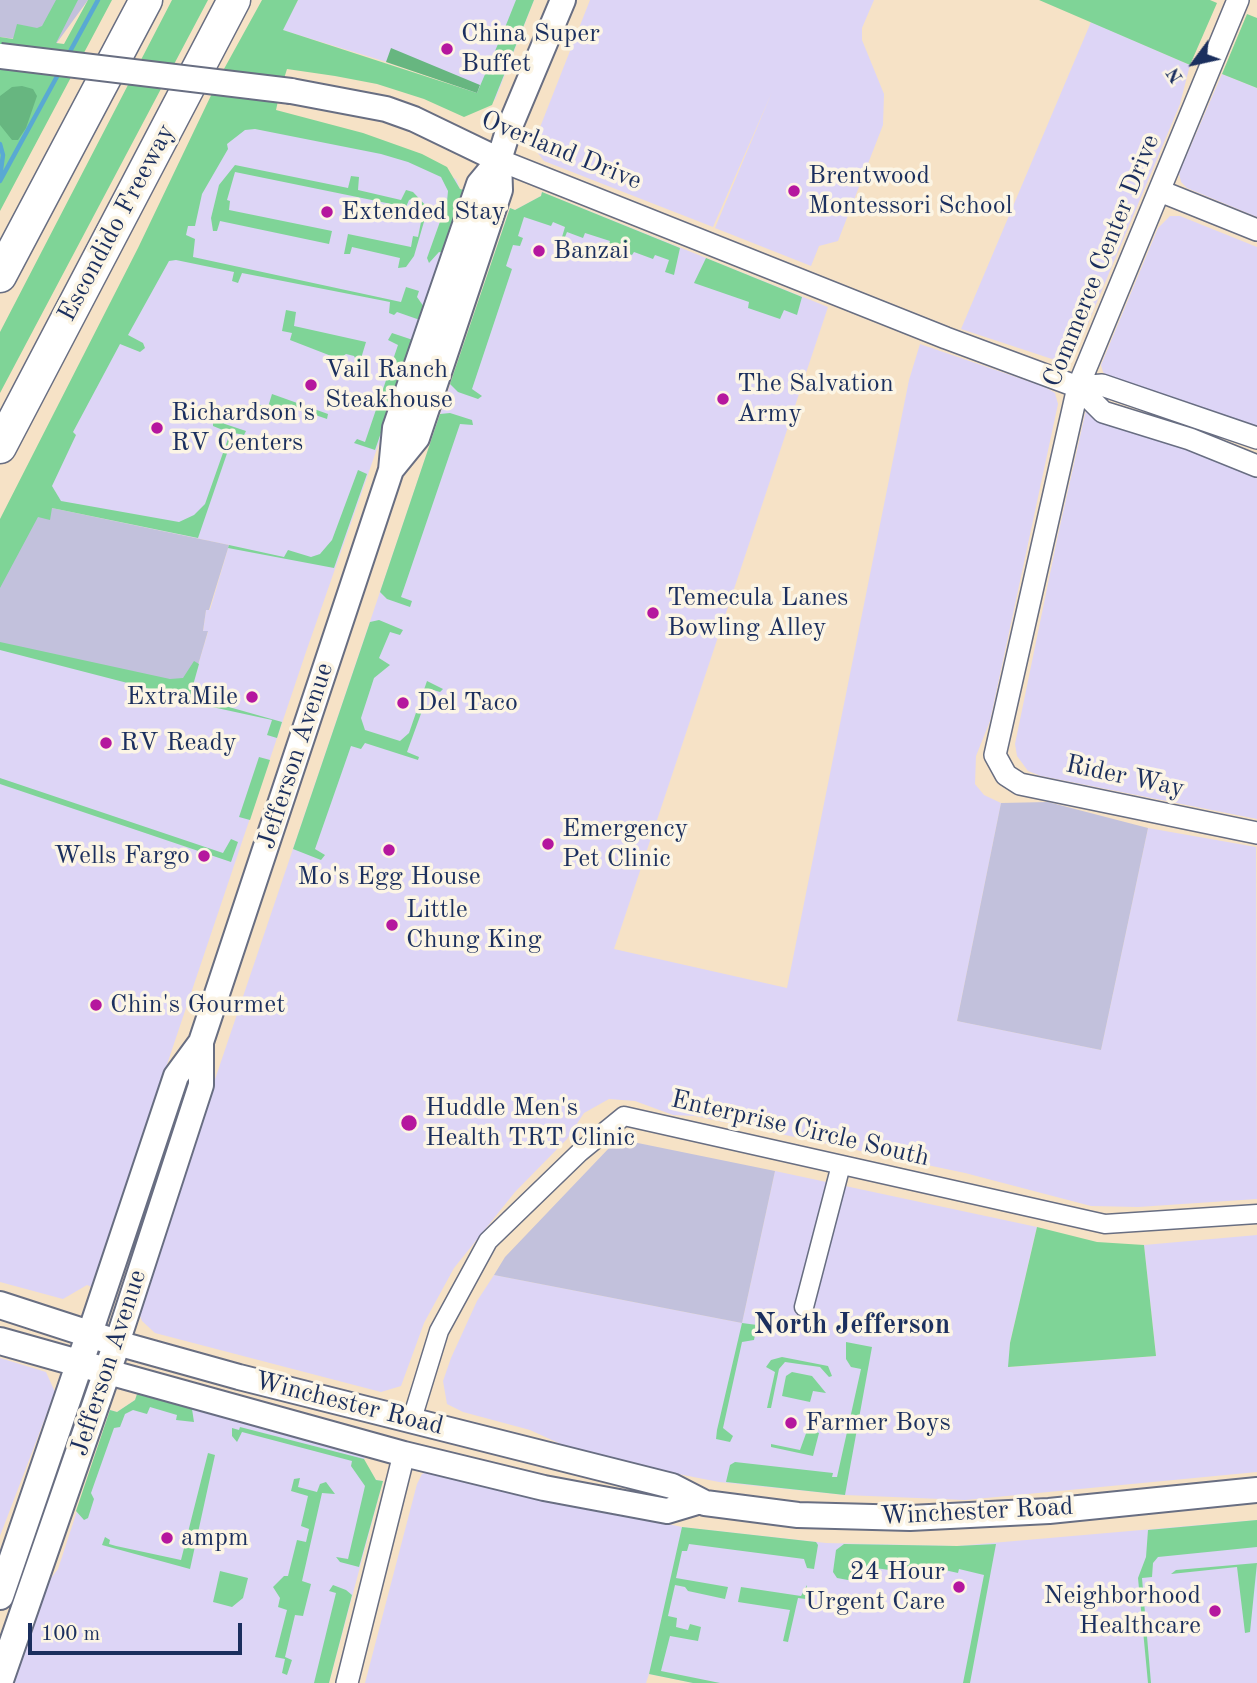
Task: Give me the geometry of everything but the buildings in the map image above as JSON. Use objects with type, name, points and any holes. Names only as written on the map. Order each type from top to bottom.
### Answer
[{"type":"highway","points":[[0,276],[146,0]]},
{"type":"highway","name":"Escondido Freeway","points":[[0,447],[234,0]]},
{"type":"main road","name":"Jefferson Avenue","points":[[0,1596],[176,1076],[201,1042],[391,470],[417,438],[500,190],[499,160],[508,131],[563,0]]},
{"type":"main road","name":"Overland Drive","points":[[0,56],[291,91],[386,109],[414,119],[499,160]]},
{"type":"main road","name":"Jefferson Avenue","points":[[0,1680],[108,1372],[201,1086],[201,1042]]},
{"type":"main road","points":[[164,1111],[173,1115],[176,1121],[162,1166],[164,1196]]},
{"type":"main road","name":"Winchester Road","points":[[0,1305],[117,1343],[239,1377],[672,1486],[697,1502]]},
{"type":"main road","name":"Winchester Road","points":[[0,1341],[404,1454],[544,1488],[667,1511],[697,1502],[798,1515],[910,1518],[1049,1511],[1257,1490]]},
{"type":"street","name":"Commerce Center Drive","points":[[995,755],[1078,387],[1238,0]]},
{"type":"street","name":"Overland Drive","points":[[499,160],[946,338],[1078,387],[1103,412],[1190,439],[1257,466]]},
{"type":"street","points":[[1160,191],[1257,230]]},
{"type":"street","name":"Overland Drive","points":[[1078,387],[1102,385],[1257,438]]},
{"type":"street","name":"Rider Way","points":[[995,755],[1006,775],[1020,784],[1257,833]]},
{"type":"street","name":"Enterprise Circle South","points":[[412,1419],[439,1331],[488,1241],[580,1152],[624,1116],[1105,1224],[1257,1214]]},
{"type":"street","points":[[804,1307],[841,1165]]},
{"type":"street","points":[[347,1683],[404,1454]]},
{"type":"shaded area","points":[[0,0],[88,0],[56,44],[0,37]]},
{"type":"shaded area","points":[[298,0],[534,0],[495,100],[416,71],[282,30]]},
{"type":"shaded area","points":[[590,0],[874,0],[862,28],[862,40],[884,94],[883,125],[838,241],[819,246],[811,266],[715,228],[772,92],[713,227],[544,161],[536,151],[535,140]]},
{"type":"shaded area","points":[[1091,22],[1190,65],[1180,104],[1076,352],[1069,357],[1052,359],[961,329]]},
{"type":"shaded area","points":[[1222,74],[1257,88],[1257,217],[1187,188],[1181,182],[1179,173]]},
{"type":"shaded area","points":[[236,122],[397,152],[456,179],[460,189],[467,191],[307,649],[92,1287],[87,1285],[63,1299],[0,1282],[0,647],[189,695],[208,632],[203,632],[206,610],[210,610],[229,545],[52,508],[39,489]]},
{"type":"shaded area","points":[[542,192],[828,307],[614,949],[787,988],[909,380],[920,344],[1045,387],[1055,393],[1058,404],[990,721],[976,756],[975,784],[984,795],[1001,803],[957,1021],[1101,1050],[1148,828],[1256,847],[1257,1199],[1138,1207],[1091,1206],[965,1173],[695,1116],[673,1115],[635,1101],[609,1099],[584,1113],[567,1139],[515,1192],[454,1268],[424,1323],[401,1386],[381,1392],[155,1333],[142,1321],[138,1311],[189,1156],[510,208],[515,210],[541,196]]},
{"type":"shaded area","points":[[1170,216],[1180,216],[1257,247],[1257,441],[1109,378],[1103,372],[1101,365],[1158,228]]},
{"type":"shaded area","points":[[1093,405],[1257,476],[1257,819],[1041,776],[1028,771],[1017,756],[1015,744],[1058,535],[1086,410]]},
{"type":"shaded area","points":[[39,489],[52,508],[229,545],[209,610],[206,610],[203,631],[208,631],[189,696],[0,647],[0,565]]},
{"type":"shaded area","points":[[1048,802],[1148,828],[1101,1050],[957,1021],[1001,803]]},
{"type":"shaded area","points":[[628,1141],[775,1171],[742,1323],[494,1275],[505,1257],[610,1147]]},
{"type":"shaded area","points":[[775,1171],[1037,1227],[1010,1343],[1009,1367],[1156,1356],[1144,1245],[1257,1235],[1257,1472],[965,1500],[845,1495],[719,1482],[622,1463],[576,1451],[530,1430],[463,1412],[447,1404],[443,1381],[451,1358],[477,1301],[494,1275],[742,1323]]},
{"type":"shaded area","points":[[0,1358],[46,1372],[55,1392],[0,1536]]},
{"type":"shaded area","points":[[137,1394],[365,1455],[364,1461],[376,1480],[383,1481],[329,1683],[9,1683],[48,1582],[58,1569],[110,1410],[117,1412],[135,1400]]},
{"type":"shaded area","points":[[429,1471],[682,1527],[826,1543],[957,1546],[1257,1520],[1257,1683],[693,1683],[649,1674],[646,1683],[365,1683],[417,1484],[422,1474]]},
{"type":"green space","points":[[56,0],[78,0],[56,43],[64,44],[88,0],[112,0],[0,211],[0,37],[13,39],[17,24],[37,28],[42,26]]},
{"type":"green space","points":[[172,0],[208,0],[0,393],[0,332]]},
{"type":"green space","points":[[262,0],[298,0],[283,30],[477,93],[498,44],[490,41],[495,27],[504,30],[516,0],[534,0],[492,105],[464,117],[424,99],[377,84],[335,76],[287,69],[282,85],[219,78]]},
{"type":"green space","points":[[1039,0],[1210,0],[1217,3],[1190,65]]},
{"type":"green space","points":[[1247,14],[1257,18],[1257,88],[1222,74]]},
{"type":"green space","points":[[391,48],[480,85],[477,93],[386,62]]},
{"type":"green space","points":[[216,85],[280,92],[276,110],[363,133],[422,154],[447,167],[460,189],[467,191],[444,253],[439,252],[429,263],[427,258],[447,202],[448,191],[441,177],[408,162],[381,154],[255,129],[245,130],[227,144],[228,149],[202,194],[195,226],[188,226],[186,235],[195,239],[193,257],[401,302],[406,287],[419,291],[417,297],[424,307],[420,320],[397,312],[394,315],[389,313],[390,302],[242,273],[238,283],[232,281],[234,272],[176,260],[169,261],[128,335],[143,343],[145,348],[140,352],[120,344],[73,432],[76,435],[52,486],[61,501],[179,522],[194,515],[205,504],[230,433],[213,426],[213,420],[246,431],[244,435],[234,433],[198,538],[52,508],[50,520],[38,517],[0,588],[0,519],[138,248]]},
{"type":"green space","points":[[12,87],[33,89],[37,96],[26,128],[18,140],[12,140],[0,125],[0,96]]},
{"type":"green space","points":[[235,165],[348,188],[351,176],[359,177],[358,190],[401,200],[406,190],[413,192],[428,208],[414,256],[406,267],[398,268],[400,258],[352,247],[350,254],[344,254],[348,234],[411,247],[413,236],[418,237],[424,207],[415,198],[409,200],[406,207],[235,172],[227,200],[230,201],[229,210],[332,231],[329,244],[220,221],[217,231],[213,231],[211,218],[219,185]]},
{"type":"green space","points":[[542,192],[680,248],[674,275],[665,272],[669,260],[655,255],[653,259],[634,252],[632,255],[608,247],[610,241],[585,233],[583,238],[567,232],[565,237],[562,237],[565,227],[553,222],[551,226],[524,217],[518,236],[523,238],[520,246],[513,245],[506,266],[512,269],[472,389],[482,396],[478,399],[458,392],[450,384],[510,208],[515,210],[541,196]]},
{"type":"green space","points":[[706,258],[802,297],[797,315],[784,310],[780,319],[748,308],[749,302],[694,283]]},
{"type":"green space","points":[[286,310],[296,312],[294,326],[366,342],[359,365],[354,356],[346,354],[339,359],[290,340],[292,333],[282,331]]},
{"type":"green space","points":[[392,333],[413,340],[375,450],[354,443],[357,439],[365,442],[398,345],[388,340]]},
{"type":"green space","points":[[272,394],[328,414],[327,419],[286,405],[281,419],[254,409],[257,404],[268,407]]},
{"type":"green space","points":[[450,413],[472,420],[473,425],[460,424],[401,597],[412,601],[410,607],[387,599],[380,592],[440,414]]},
{"type":"green space","points":[[358,470],[367,474],[334,568],[228,548],[229,545],[284,557],[288,550],[311,557],[320,554],[332,540]]},
{"type":"green space","points":[[379,620],[403,630],[400,635],[390,632],[379,658],[390,665],[374,678],[361,718],[365,730],[400,741],[409,733],[427,681],[443,689],[440,692],[430,689],[407,752],[419,757],[418,760],[365,743],[361,749],[351,746],[315,849],[325,855],[321,860],[293,849],[370,622]]},
{"type":"green space","points":[[0,642],[170,679],[183,678],[194,661],[199,664],[190,696],[282,722],[277,738],[267,735],[272,720],[180,700],[143,687],[0,650]]},
{"type":"green space","points":[[259,757],[270,760],[250,820],[239,817]]},
{"type":"green space","points":[[0,778],[223,853],[231,839],[238,842],[231,862],[0,784]]},
{"type":"green space","points":[[1037,1227],[1097,1242],[1144,1245],[1156,1356],[1008,1367],[1010,1343]]},
{"type":"green space","points":[[742,1323],[757,1325],[754,1340],[742,1342],[723,1428],[733,1436],[730,1442],[716,1439]]},
{"type":"green space","points":[[846,1342],[872,1347],[845,1495],[726,1482],[730,1465],[735,1462],[833,1473],[832,1477],[837,1477],[861,1369],[851,1367],[846,1359]]},
{"type":"green space","points":[[782,1357],[828,1366],[832,1376],[829,1377],[820,1367],[785,1362],[779,1369],[771,1408],[767,1408],[775,1372],[766,1367],[771,1360]]},
{"type":"green space","points":[[792,1372],[812,1376],[826,1393],[813,1391],[810,1402],[782,1396],[786,1376]]},
{"type":"green space","points":[[137,1394],[192,1409],[194,1422],[176,1420],[177,1415],[150,1407],[147,1414],[133,1410],[125,1414],[120,1427],[114,1428],[91,1493],[94,1499],[88,1518],[84,1520],[76,1511],[110,1410],[117,1412],[135,1400]]},
{"type":"green space","points":[[240,1427],[364,1459],[376,1480],[383,1481],[359,1567],[340,1562],[336,1557],[348,1559],[365,1486],[351,1466],[352,1461],[242,1432],[237,1442],[232,1436],[232,1428],[239,1430]]},
{"type":"green space","points":[[808,1428],[819,1433],[813,1456],[771,1447],[771,1444],[800,1450]]},
{"type":"green space","points":[[208,1453],[215,1455],[190,1569],[102,1545],[105,1537],[110,1540],[109,1544],[181,1560]]},
{"type":"green space","points":[[300,1478],[298,1487],[317,1492],[320,1484],[326,1482],[335,1494],[322,1493],[302,1581],[311,1584],[303,1616],[295,1615],[285,1657],[292,1660],[287,1675],[282,1673],[285,1659],[275,1657],[287,1610],[278,1607],[280,1598],[273,1587],[284,1576],[288,1576],[297,1540],[306,1542],[309,1529],[301,1526],[308,1496],[291,1491],[294,1479]]},
{"type":"green space","points":[[1257,1520],[1257,1547],[1158,1557],[1153,1563],[1152,1577],[1142,1578],[1151,1683],[1148,1683],[1138,1578],[1146,1557],[1148,1530]]},
{"type":"green space","points":[[682,1527],[816,1542],[818,1545],[814,1569],[807,1568],[804,1559],[689,1544],[687,1551],[682,1551],[676,1578],[728,1587],[725,1599],[688,1591],[685,1587],[675,1585],[668,1616],[677,1618],[676,1627],[688,1630],[690,1624],[701,1627],[698,1641],[670,1636],[661,1671],[720,1683],[693,1683],[649,1674]]},
{"type":"green space","points":[[844,1544],[996,1544],[970,1683],[963,1683],[984,1575],[959,1569],[958,1573],[940,1569],[939,1574],[915,1569],[913,1573],[867,1567],[864,1578],[860,1577],[859,1582],[837,1578],[833,1572],[836,1550]]},
{"type":"green space","points":[[1257,1563],[1250,1632],[1245,1633],[1237,1567],[1171,1574],[1176,1570]]},
{"type":"green space","points":[[220,1571],[248,1578],[243,1598],[232,1607],[213,1602]]},
{"type":"green space","points":[[333,1585],[352,1595],[329,1683],[314,1683],[336,1593],[329,1591]]},
{"type":"green space","points":[[807,1585],[806,1599],[798,1598],[788,1642],[783,1641],[790,1610],[738,1602],[741,1587],[801,1596]]},
{"type":"waterway","points":[[67,57],[98,0]]},
{"type":"waterway","points":[[0,181],[60,71]]},
{"type":"waterway","points":[[0,144],[3,155],[0,177]]},
{"type":"place","name":"China Super Buffet","points":[[447,49]]},
{"type":"place","name":"Brentwood Montessori School","points":[[794,191]]},
{"type":"place","name":"Extended Stay","points":[[327,212]]},
{"type":"place","name":"Banzai","points":[[539,251]]},
{"type":"place","name":"Vail Ranch Steakhouse","points":[[311,385]]},
{"type":"place","name":"The Salvation Army","points":[[723,399]]},
{"type":"place","name":"Richardson's RV Centers","points":[[157,428]]},
{"type":"place","name":"Temecula Lanes Bowling Alley","points":[[653,613]]},
{"type":"place","name":"ExtraMile","points":[[252,697]]},
{"type":"place","name":"Del Taco","points":[[403,703]]},
{"type":"place","name":"RV Ready","points":[[106,743]]},
{"type":"place","name":"Emergency Pet Clinic","points":[[548,844]]},
{"type":"place","name":"Mo's Egg House","points":[[389,850]]},
{"type":"place","name":"Wells Fargo","points":[[204,856]]},
{"type":"place","name":"Little Chung King","points":[[392,925]]},
{"type":"place","name":"Chin's Gourmet","points":[[96,1005]]},
{"type":"place","name":"Huddle Men's Health TRT Clinic","points":[[409,1123]]},
{"type":"place","name":"Farmer Boys","points":[[791,1423]]},
{"type":"place","name":"ampm","points":[[167,1538]]},
{"type":"place","name":"24 Hour Urgent Care","points":[[959,1587]]},
{"type":"place","name":"Neighborhood Healthcare","points":[[1215,1611]]},
{"type":"district","name":"North Jefferson","points":[[852,1326]]}]
